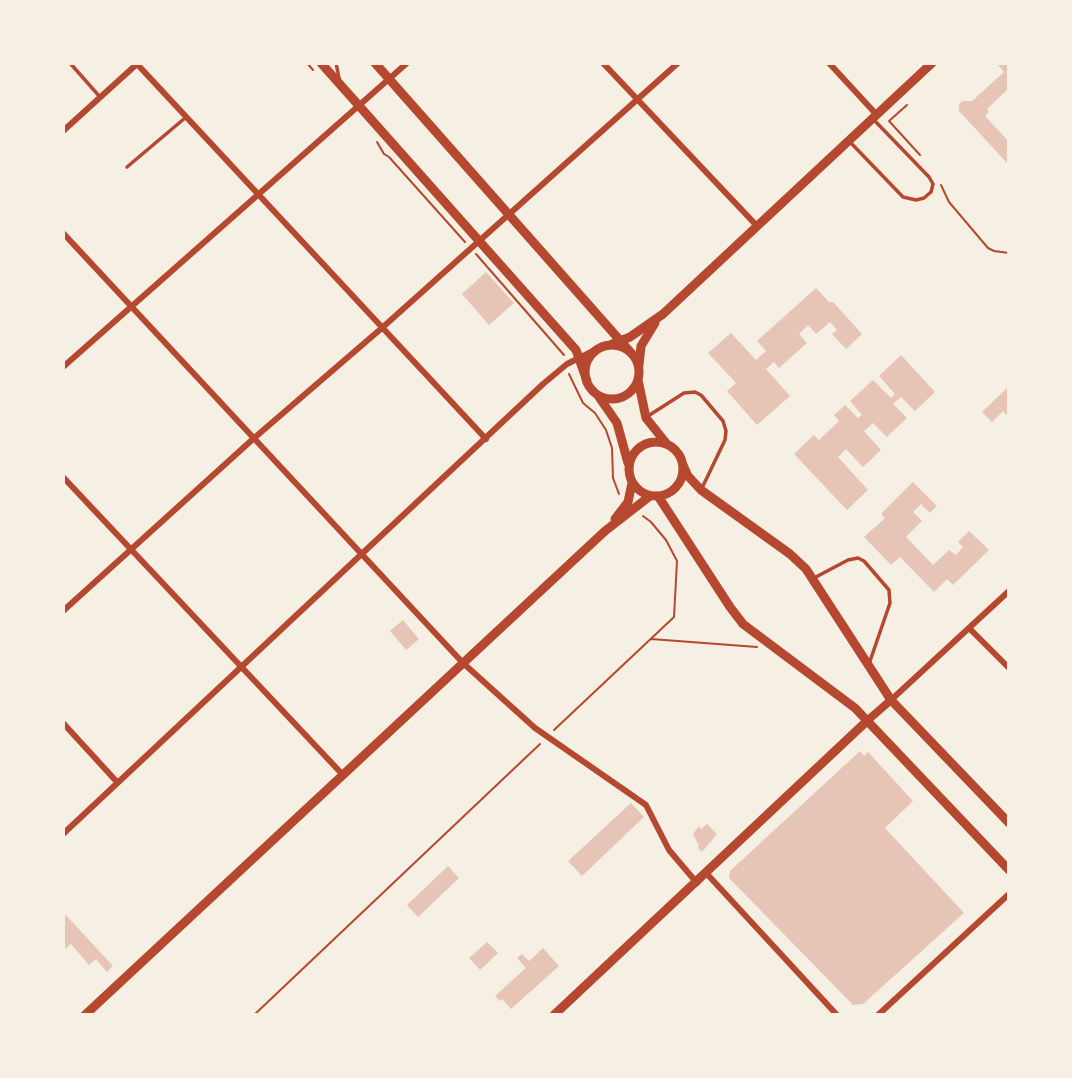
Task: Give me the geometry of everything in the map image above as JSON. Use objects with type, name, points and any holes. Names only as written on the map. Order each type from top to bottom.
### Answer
[{"type":"main road","points":[[321,63],[576,350],[587,380],[617,423],[632,483],[629,507]]},
{"type":"main road","points":[[375,63],[622,341],[639,367]]},
{"type":"main road","points":[[932,63],[663,314],[641,346],[638,379],[646,418],[680,456],[688,476],[701,490],[790,554],[813,579],[891,700],[1009,822]]},
{"type":"main road","points":[[587,380],[588,360],[599,348],[622,341],[663,314]]},
{"type":"main road","points":[[610,345],[622,347],[632,354]]},
{"type":"main road","points":[[596,393],[608,398],[621,397],[632,390],[638,379]]},
{"type":"main road","points":[[628,466],[630,457],[642,445],[650,442],[667,444]]},
{"type":"main road","points":[[85,1015],[629,507],[672,491],[678,486],[683,465]]},
{"type":"main road","points":[[632,483],[643,494],[654,496],[738,618],[868,720],[1009,870]]},
{"type":"main road","points":[[554,1015],[868,720]]},
{"type":"street","points":[[63,367],[407,63]]},
{"type":"street","points":[[603,63],[757,226]]},
{"type":"street","points":[[63,611],[678,63]]},
{"type":"street","points":[[829,63],[874,116]]},
{"type":"street","points":[[63,131],[135,64],[187,116],[486,439]]},
{"type":"street","points":[[63,233],[463,663],[548,736],[646,805],[669,849],[697,883]]},
{"type":"street","points":[[63,834],[360,553],[567,364],[599,348]]},
{"type":"street","points":[[63,477],[343,775]]},
{"type":"street","points":[[868,720],[1009,591]]},
{"type":"street","points":[[970,628],[1009,668]]},
{"type":"street","points":[[63,723],[117,782]]},
{"type":"street","points":[[707,874],[837,1015]]},
{"type":"street","points":[[878,1015],[1009,894]]},
{"type":"lane","points":[[70,63],[100,97]]},
{"type":"lane","points":[[336,63],[340,85]]},
{"type":"lane","points":[[127,167],[187,116]]},
{"type":"lane","points":[[848,141],[903,197],[916,200],[931,192],[933,184],[929,177],[874,116]]},
{"type":"lane","points":[[646,418],[684,393],[695,392],[701,395],[723,421],[725,440],[701,490]]},
{"type":"lane","points":[[813,579],[848,560],[858,558],[864,561],[889,590],[890,603],[868,666]]},
{"type":"path","points":[[254,1015],[674,617],[677,561],[666,540],[651,522],[629,507],[614,484],[612,448],[606,430],[599,418],[581,400],[565,355],[377,146]]},
{"type":"path","points":[[650,639],[746,647],[772,646]]},
{"type":"building","points":[[996,63],[1009,63],[1009,88],[987,109],[989,112],[985,116],[1009,142],[1009,165],[959,111],[962,101],[972,101],[1004,72]]},
{"type":"building","points":[[486,272],[514,303],[489,325],[462,294]]},
{"type":"building","points":[[816,288],[829,302],[833,302],[862,334],[846,349],[832,334],[837,330],[830,322],[816,334],[808,325],[799,334],[807,343],[779,368],[774,362],[766,369],[790,396],[757,425],[727,391],[736,383],[708,353],[731,333],[756,360],[766,351],[757,341]]},
{"type":"building","points":[[901,355],[935,392],[915,411],[901,397],[893,404],[907,418],[887,437],[873,423],[864,431],[881,450],[863,467],[846,449],[838,457],[868,490],[847,510],[794,454],[814,435],[819,440],[839,421],[834,415],[845,405],[858,418],[862,415],[850,401],[873,380],[891,398],[895,394],[879,376]]},
{"type":"building","points":[[1009,386],[1009,417],[1003,411],[992,422],[982,412]]},
{"type":"building","points":[[913,482],[937,506],[930,513],[921,504],[913,512],[922,521],[906,537],[933,565],[949,550],[956,555],[963,547],[958,542],[969,531],[989,550],[953,585],[947,579],[934,592],[900,557],[891,565],[864,537],[885,518],[881,514]]},
{"type":"building","points":[[403,620],[419,639],[406,650],[390,631]]},
{"type":"building","points":[[860,751],[864,756],[868,752],[913,801],[885,828],[964,913],[863,1004],[853,1005],[729,878],[730,871]]},
{"type":"building","points":[[631,803],[644,817],[582,876],[568,861]]},
{"type":"building","points":[[707,824],[717,834],[702,852],[693,834],[699,826],[701,829]]},
{"type":"building","points":[[448,866],[459,878],[418,917],[407,905]]},
{"type":"building","points":[[63,912],[113,966],[107,972],[96,959],[89,965],[71,944],[63,951]]},
{"type":"building","points":[[487,942],[498,953],[480,970],[469,958]]},
{"type":"building","points":[[543,948],[559,966],[511,1009],[495,996],[526,968],[517,958],[522,954],[529,961]]}]
